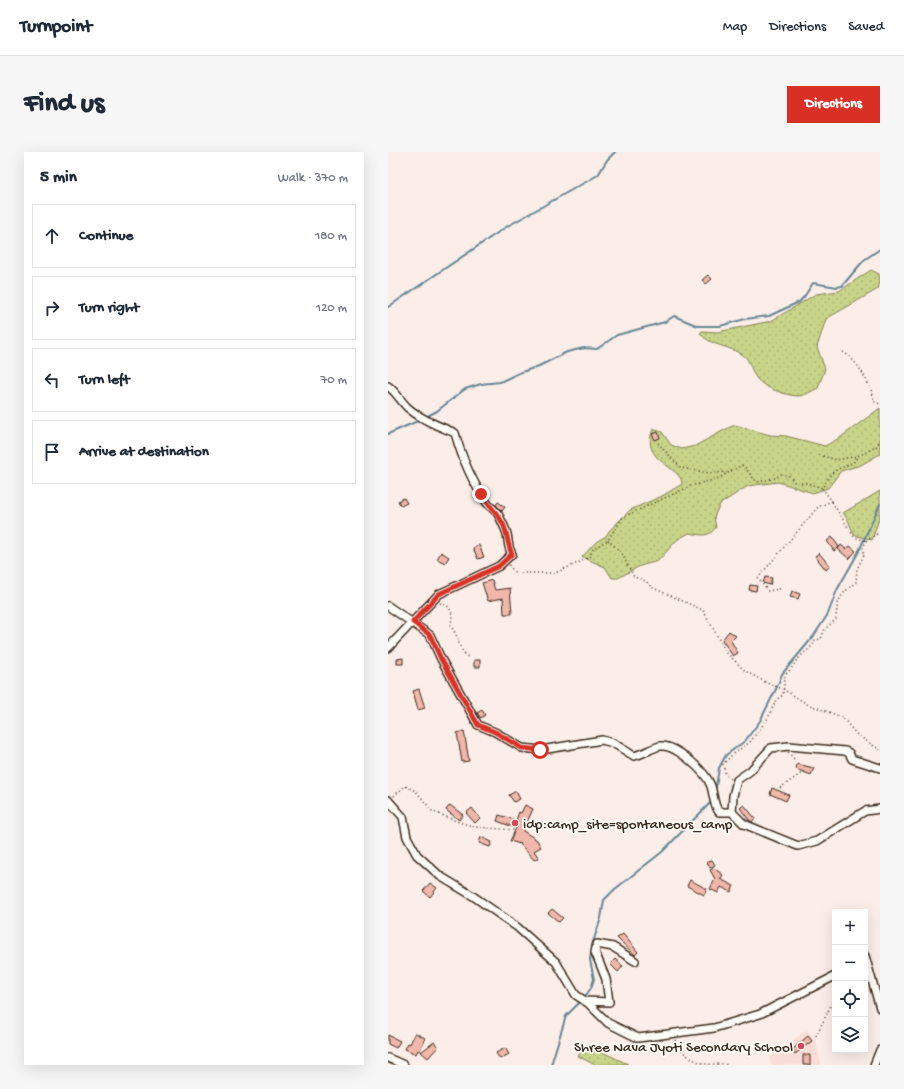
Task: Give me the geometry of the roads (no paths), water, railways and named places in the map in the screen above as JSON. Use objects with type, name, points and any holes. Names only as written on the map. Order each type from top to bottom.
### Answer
[{"type":"street","points":[[388,386],[397,393],[407,407],[431,422],[455,433],[461,455],[475,483],[488,504],[497,512],[504,526],[508,546],[512,554],[499,566],[439,594],[388,648]]},
{"type":"street","points":[[388,606],[430,635],[441,659],[478,725],[495,732],[522,748],[540,750],[602,740],[613,743],[634,756],[645,753],[658,746],[668,746],[685,757],[700,770],[710,785],[714,805],[719,812],[732,812],[744,824],[798,846],[817,841],[865,811],[880,809]]},
{"type":"street","points":[[732,812],[733,796],[737,780],[750,771],[771,748],[783,747],[845,751],[849,753],[852,759],[880,768]]},
{"type":"street","points":[[389,800],[403,817],[407,837],[417,855],[440,876],[474,896],[517,927],[556,962],[576,995],[585,1001],[608,1023],[638,1038],[714,1028],[760,1014],[832,978]]},
{"type":"street","points":[[585,1001],[609,1002],[606,979],[595,952],[598,944],[613,947],[635,960]]},
{"type":"street","points":[[868,966],[880,1008]]},
{"type":"street","points":[[874,1065],[880,1050]]},
{"type":"street","points":[[388,1058],[404,1065]]},
{"type":"waterway","points":[[388,307],[506,227],[598,175],[607,160],[615,152]]},
{"type":"waterway","points":[[426,417],[437,411],[465,389],[481,384],[500,382],[539,366],[567,352],[584,348],[597,349],[617,335],[665,322],[674,316],[698,326],[720,326],[745,319],[769,316],[799,302],[813,283],[837,287],[842,286],[864,260],[880,249]]},
{"type":"waterway","points":[[388,434],[420,420]]},
{"type":"waterway","points":[[715,793],[719,768],[726,755],[745,741],[760,721],[782,674],[813,637],[828,614],[837,590],[858,553],[880,504]]},
{"type":"waterway","points":[[584,998],[591,988],[594,979],[590,960],[592,945],[601,918],[604,900],[615,889],[662,852],[712,801]]},
{"type":"waterway","points":[[551,1065],[566,1016],[581,1001]]},
{"type":"place","name":"idp:camp_site=spontaneous_camp","points":[[515,823]]},
{"type":"place","name":"Shree Nava Jyoti Secondary School","points":[[801,1046]]}]
